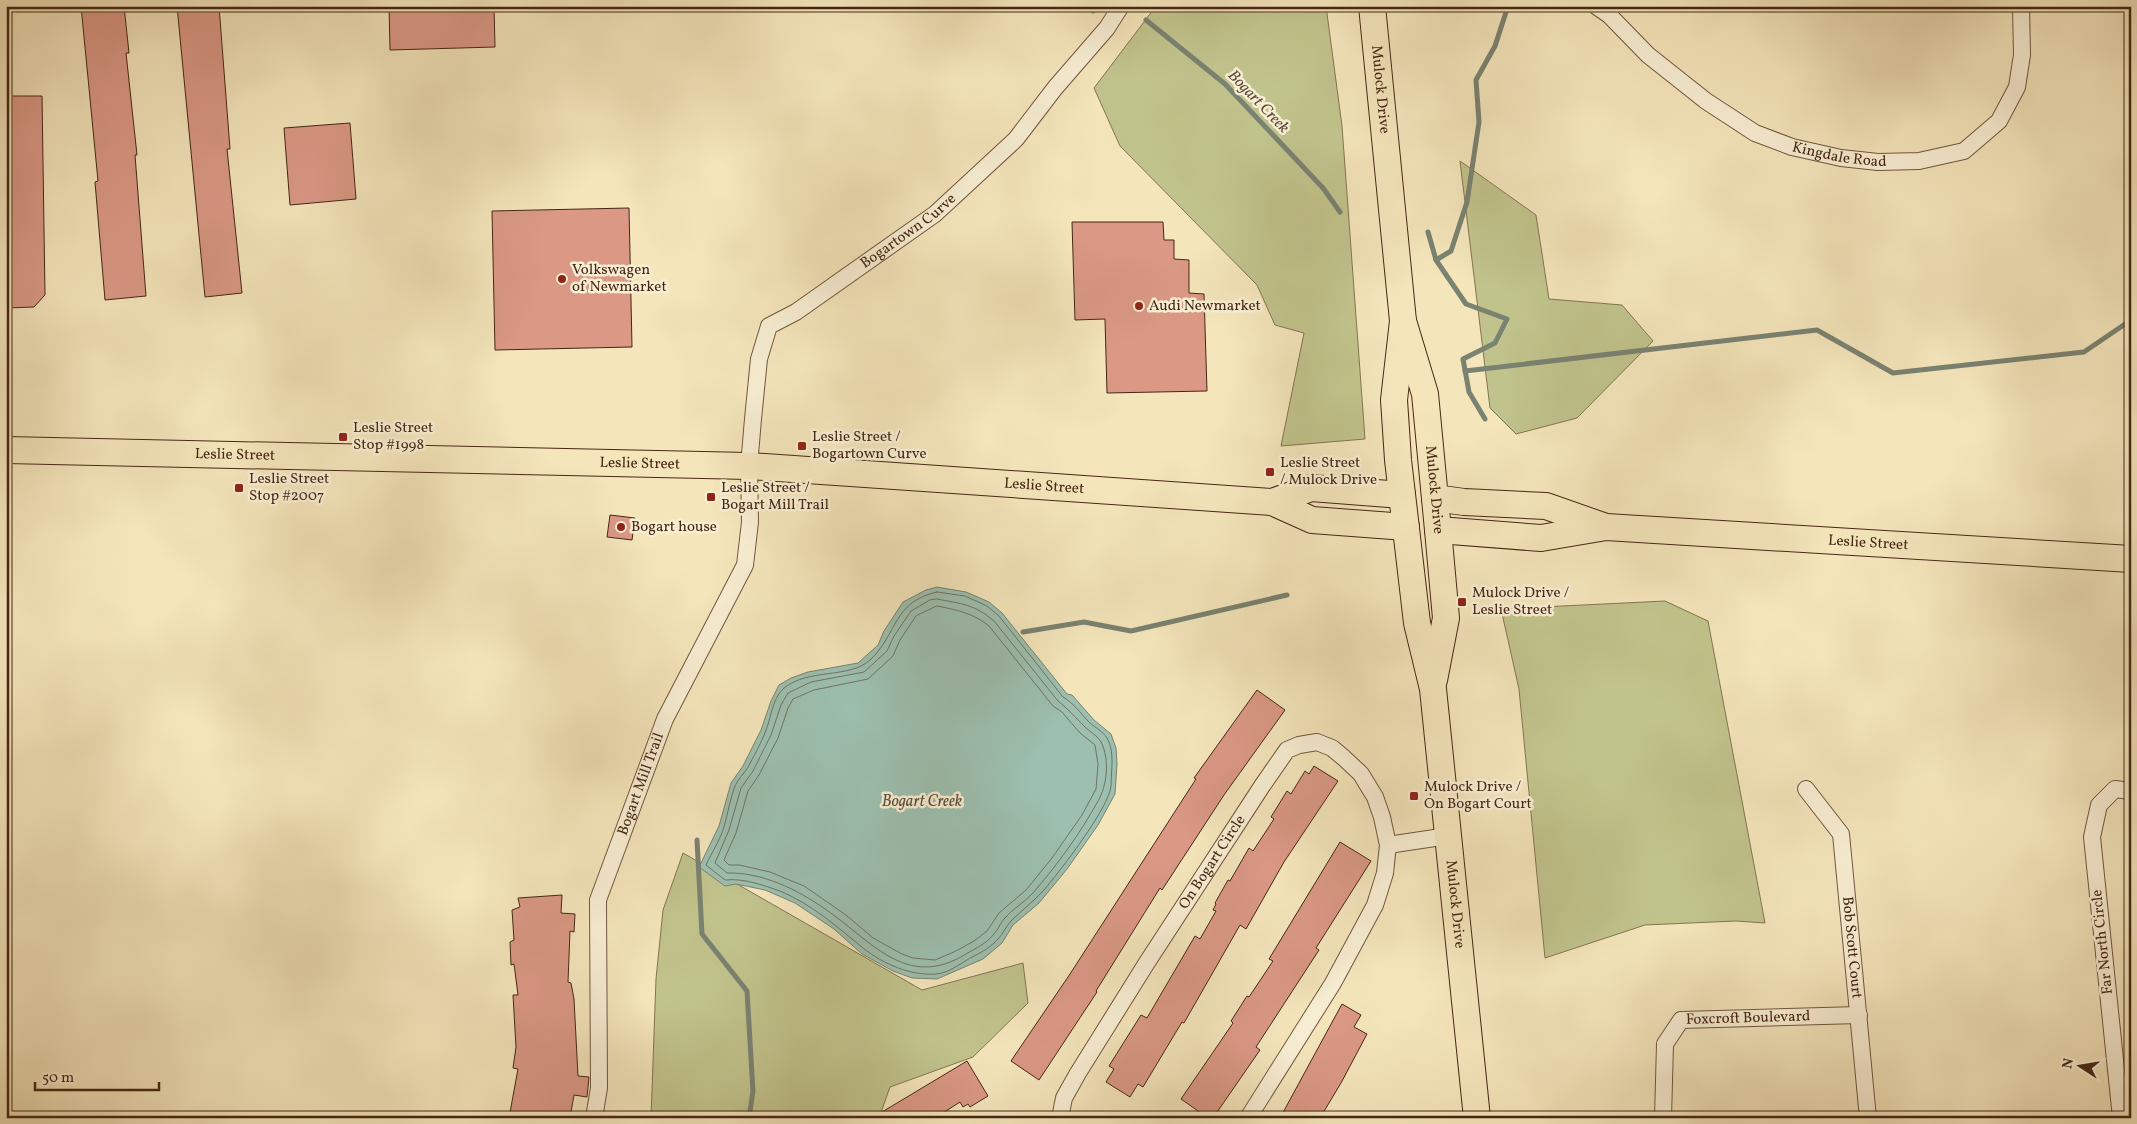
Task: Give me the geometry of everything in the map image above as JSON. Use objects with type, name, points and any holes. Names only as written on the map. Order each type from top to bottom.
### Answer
[{"type":"main road","name":"Mulock Drive","points":[[1372,6],[1403,321],[1425,394],[1446,618],[1433,689]]},
{"type":"main road","name":"Mulock Drive","points":[[1403,321],[1394,400],[1402,495],[1417,623],[1433,689],[1477,1118]]},
{"type":"main road","name":"Leslie Street","points":[[6,450],[749,466],[1272,502],[1312,520],[1406,527]]},
{"type":"main road","name":"Leslie Street","points":[[1272,502],[1311,488],[1402,495]]},
{"type":"main road","name":"Leslie Street","points":[[1435,498],[1464,502],[1546,506],[1606,527]]},
{"type":"main road","name":"Leslie Street","points":[[1438,530],[1541,538],[1606,527],[2131,560]]},
{"type":"street","name":"Bogartown Curve","points":[[749,466],[759,359],[769,326],[796,312],[935,214],[1016,139],[1055,88],[1107,28],[1120,6]]},
{"type":"street","name":"Kingdale Road","points":[[1596,6],[1609,15],[1648,55],[1699,96],[1755,133],[1792,147],[1840,158],[1878,162],[1919,161],[1964,151],[1999,121],[2017,87],[2022,55],[2020,6]]},
{"type":"street","name":"Bogart Mill Trail","points":[[594,1118],[599,1088],[598,900],[665,719],[745,565],[750,522],[749,466]]},
{"type":"street","name":"On Bogart Circle","points":[[1060,1118],[1064,1098],[1078,1073],[1151,956],[1287,750],[1299,745],[1317,742],[1332,748],[1344,758],[1360,774],[1375,798],[1382,817],[1388,845],[1385,872],[1375,905],[1333,983],[1248,1118]]},
{"type":"street","name":"Bob Scott Court","points":[[1806,789],[1841,834],[1868,1118]]},
{"type":"street","name":"Far North Circle","points":[[2121,1118],[2092,837],[2099,805],[2115,789],[2131,791]]},
{"type":"street","points":[[1388,845],[1448,836]]},
{"type":"street","name":"Foxcroft Boulevard","points":[[1664,1118],[1665,1044],[1681,1020],[1859,1016]]},
{"type":"green space","points":[[1156,6],[1326,6],[1342,126],[1365,439],[1281,446],[1304,333],[1275,325],[1257,285],[1120,146],[1094,88]]},
{"type":"green space","points":[[1460,161],[1536,215],[1549,299],[1622,305],[1653,341],[1577,418],[1516,434],[1490,408]]},
{"type":"green space","points":[[1665,601],[1708,621],[1765,923],[1736,921],[1645,925],[1545,958],[1519,689],[1501,609]]},
{"type":"green space","points":[[683,853],[922,990],[1023,963],[1028,1003],[973,1057],[890,1087],[879,1118],[651,1118],[656,979],[663,910]]},
{"type":"water","name":"Bogart Creek","points":[[937,587],[966,592],[989,602],[1002,613],[1067,694],[1072,695],[1094,720],[1111,734],[1116,748],[1117,764],[1115,794],[1098,825],[1067,869],[1039,903],[1013,925],[1002,943],[983,959],[937,979],[912,978],[893,971],[862,954],[834,929],[795,903],[765,890],[736,884],[725,886],[699,867],[719,826],[731,783],[743,766],[761,730],[779,685],[808,672],[858,663],[878,645],[884,631],[903,602],[926,590]]},
{"type":"building","points":[[81,6],[124,6],[129,53],[126,53],[137,155],[135,155],[146,296],[105,300],[95,182],[98,181]]},
{"type":"building","points":[[177,6],[219,6],[230,149],[227,149],[242,293],[205,297]]},
{"type":"building","points":[[389,6],[494,6],[495,47],[390,50]]},
{"type":"building","points":[[6,96],[42,96],[45,295],[34,307],[6,308]]},
{"type":"building","points":[[350,123],[356,199],[290,205],[284,128]]},
{"type":"building","name":"Volkswagen of Newmarket","points":[[629,208],[632,347],[495,350],[492,211]]},
{"type":"building","name":"Audi Newmarket","points":[[1072,222],[1163,222],[1164,240],[1174,240],[1174,259],[1189,260],[1189,293],[1204,294],[1207,391],[1107,393],[1105,319],[1075,320]]},
{"type":"building","name":"Bogart house","points":[[610,515],[635,518],[632,540],[607,537]]},
{"type":"building","points":[[1257,690],[1285,710],[1224,795],[1162,890],[1160,888],[1097,992],[1039,1080],[1011,1061],[1070,974],[1196,779],[1194,778]]},
{"type":"building","points":[[1314,766],[1338,781],[1284,862],[1246,929],[1240,925],[1184,1023],[1182,1022],[1143,1087],[1138,1084],[1130,1097],[1106,1082],[1114,1069],[1109,1066],[1141,1015],[1147,1018],[1195,936],[1200,939],[1216,911],[1213,910],[1215,903],[1228,880],[1230,881],[1249,848],[1253,851],[1274,819],[1271,817],[1287,791],[1291,794],[1305,771],[1309,774]]},
{"type":"building","points":[[1340,842],[1371,861],[1316,948],[1319,950],[1256,1047],[1260,1050],[1213,1118],[1208,1118],[1181,1099],[1233,1023],[1231,1021],[1247,996],[1249,997],[1273,961],[1269,959]]},
{"type":"building","points":[[562,895],[561,913],[575,914],[574,932],[570,931],[568,982],[571,983],[574,999],[578,1076],[589,1077],[587,1097],[574,1095],[570,1118],[509,1118],[518,1069],[513,1068],[516,1047],[513,995],[518,995],[514,964],[511,965],[510,942],[514,940],[512,910],[520,907],[518,898]]},
{"type":"building","points":[[1342,1004],[1361,1015],[1354,1027],[1367,1034],[1341,1083],[1320,1118],[1280,1118]]},
{"type":"building","points":[[967,1061],[988,1096],[970,1107],[968,1104],[963,1107],[960,1102],[935,1118],[872,1118]]},
{"type":"waterway","name":"Bogart Creek","points":[[1090,6],[1093,11]]},
{"type":"waterway","points":[[1436,260],[1451,251],[1467,202],[1479,122],[1476,80],[1495,46],[1508,6]]},
{"type":"waterway","name":"Bogart Creek","points":[[1146,20],[1225,84],[1323,188],[1340,212]]},
{"type":"waterway","name":"Bogart Creek","points":[[1428,232],[1436,260],[1466,304],[1507,319],[1495,343],[1463,359],[1469,392],[1485,419]]},
{"type":"waterway","points":[[1465,371],[1817,330],[1893,373],[2084,352],[2131,320]]},
{"type":"waterway","name":"Bogart Creek","points":[[1023,632],[1084,622],[1131,631],[1287,595]]},
{"type":"waterway","name":"Bogart Creek","points":[[697,840],[702,934],[747,991],[753,1091],[749,1118]]},
{"type":"place","name":"Volkswagen of Newmarket","points":[[562,279]]},
{"type":"place","name":"Audi Newmarket","points":[[1139,306]]},
{"type":"place","name":"Leslie Street Stop #1998","points":[[343,437]]},
{"type":"place","name":"Leslie Street / Bogartown Curve","points":[[802,446]]},
{"type":"place","name":"Leslie Street / Mulock Drive","points":[[1270,472]]},
{"type":"place","name":"Leslie Street Stop #2007","points":[[239,488]]},
{"type":"place","name":"Leslie Street / Bogart Mill Trail","points":[[711,497]]},
{"type":"place","name":"Bogart house","points":[[621,527]]},
{"type":"place","name":"Mulock Drive / Leslie Street","points":[[1462,602]]},
{"type":"place","name":"Mulock Drive / On Bogart Court","points":[[1414,796]]}]
